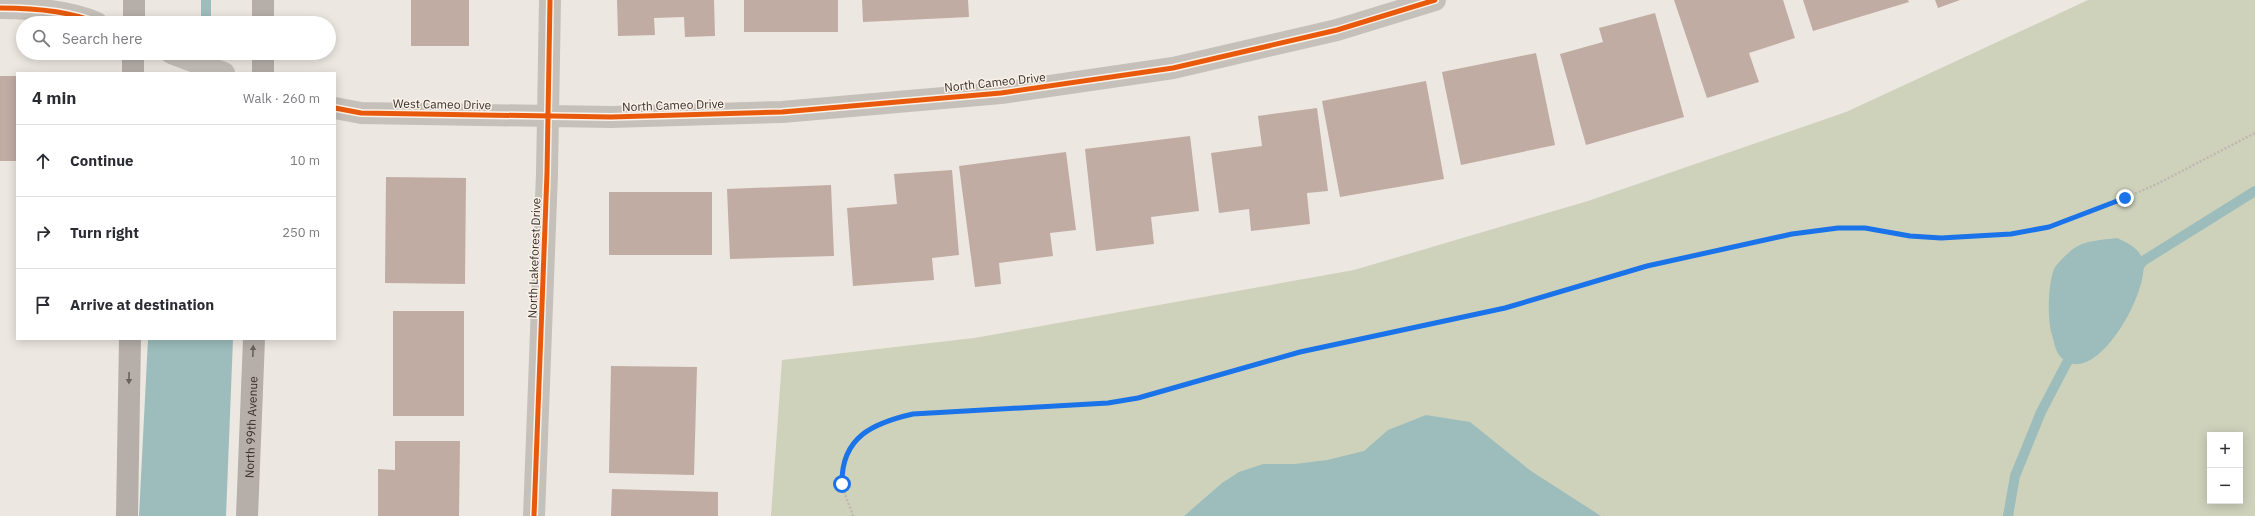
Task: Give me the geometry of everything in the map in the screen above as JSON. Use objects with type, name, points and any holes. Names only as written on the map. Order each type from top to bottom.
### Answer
[{"type":"main road","points":[[134,0],[134,16]]},
{"type":"main road","points":[[263,0],[263,16]]},
{"type":"main road","points":[[133,60],[133,72]]},
{"type":"main road","points":[[263,60],[263,72]]},
{"type":"main road","points":[[127,516],[130,340]]},
{"type":"main road","name":"North 99th Avenue","points":[[247,516],[254,340]]},
{"type":"street","name":"North Lakeforest Drive","points":[[534,516],[548,116],[550,0]]},
{"type":"street","name":"North Cameo Drive","points":[[548,116],[611,117],[782,112],[1001,93],[1173,68],[1337,30],[1435,0]]},
{"type":"street","points":[[0,8],[43,10],[73,16]]},
{"type":"street","points":[[190,60],[221,72]]},
{"type":"street","name":"West Cameo Drive","points":[[336,108],[361,113],[548,116]]},
{"type":"path","points":[[853,516],[842,484],[842,466],[850,448],[864,433],[889,420],[913,414],[1108,403],[1138,398],[1300,352],[1505,308],[1647,266],[1792,234],[1838,228],[1865,228],[1910,236],[1941,238],[2011,234],[2049,227],[2093,212],[2157,184],[2255,133]]},
{"type":"green space","points":[[2088,0],[2255,0],[2255,516],[771,516],[782,360],[974,338],[1354,270],[1588,201],[1846,112]]},
{"type":"water","points":[[2117,238],[2133,246],[2143,261],[2143,276],[2137,295],[2128,315],[2116,335],[2102,351],[2087,362],[2072,364],[2059,355],[2050,329],[2049,292],[2054,269],[2073,249],[2078,246],[2094,241]]},
{"type":"water","points":[[148,340],[233,340],[226,516],[139,516]]},
{"type":"water","points":[[1426,415],[1470,422],[1531,471],[1601,516],[1184,516],[1222,483],[1239,472],[1263,464],[1295,464],[1327,460],[1364,451],[1388,430]]},
{"type":"building","points":[[411,0],[469,0],[469,46],[411,46]]},
{"type":"building","points":[[617,0],[714,0],[715,36],[685,37],[684,17],[654,18],[655,35],[618,36]]},
{"type":"building","points":[[744,0],[838,0],[838,32],[744,32]]},
{"type":"building","points":[[862,0],[968,0],[969,17],[863,22]]},
{"type":"building","points":[[1674,0],[1783,0],[1795,38],[1749,53],[1759,82],[1707,98]]},
{"type":"building","points":[[1803,0],[1908,0],[1909,2],[1813,31]]},
{"type":"building","points":[[1935,0],[1960,0],[1938,8]]},
{"type":"building","points":[[1655,13],[1684,117],[1586,145],[1560,54],[1603,42],[1599,28]]},
{"type":"building","points":[[1536,53],[1555,145],[1461,165],[1442,72]]},
{"type":"building","points":[[0,76],[16,76],[16,161],[0,161]]},
{"type":"building","points":[[1426,81],[1444,179],[1340,197],[1322,101]]},
{"type":"building","points":[[1317,108],[1328,191],[1307,193],[1310,224],[1251,231],[1249,209],[1219,213],[1211,153],[1262,146],[1258,116]]},
{"type":"building","points":[[1190,136],[1199,211],[1151,217],[1154,244],[1096,251],[1085,149]]},
{"type":"building","points":[[1066,152],[1076,230],[1050,233],[1053,256],[999,263],[1001,284],[975,287],[959,166]]},
{"type":"building","points":[[952,170],[959,255],[932,258],[934,280],[853,286],[847,208],[897,204],[894,174]]},
{"type":"building","points":[[386,177],[466,178],[465,284],[385,283]]},
{"type":"building","points":[[831,185],[834,256],[730,259],[727,189]]},
{"type":"building","points":[[609,192],[712,192],[712,255],[609,255]]},
{"type":"building","points":[[393,311],[464,311],[464,416],[393,416]]},
{"type":"building","points":[[611,366],[697,367],[694,475],[609,473]]},
{"type":"building","points":[[395,441],[460,441],[459,516],[378,516],[378,469],[395,470]]},
{"type":"building","points":[[612,489],[718,492],[718,516],[611,516]]},
{"type":"waterway","points":[[206,0],[206,16]]},
{"type":"waterway","points":[[2136,271],[2143,261],[2255,191]]},
{"type":"waterway","points":[[2008,516],[2015,476],[2041,412],[2073,351]]},
{"type":"cycle path","points":[[534,516],[547,173],[550,0]]},
{"type":"cycle path","points":[[336,108],[361,113],[611,117],[782,112],[1001,93],[1173,68],[1337,30],[1435,0]]},
{"type":"cycle path","points":[[0,8],[37,9],[77,16]]},
{"type":"route","points":[[842,484],[842,466],[850,448],[864,433],[889,420],[913,414],[1108,403],[1138,398],[1300,352],[1505,308],[1647,266],[1739,244],[1792,234],[1838,228],[1865,228],[1910,236],[1941,238],[2011,234],[2049,227],[2093,212],[2125,198]]}]
